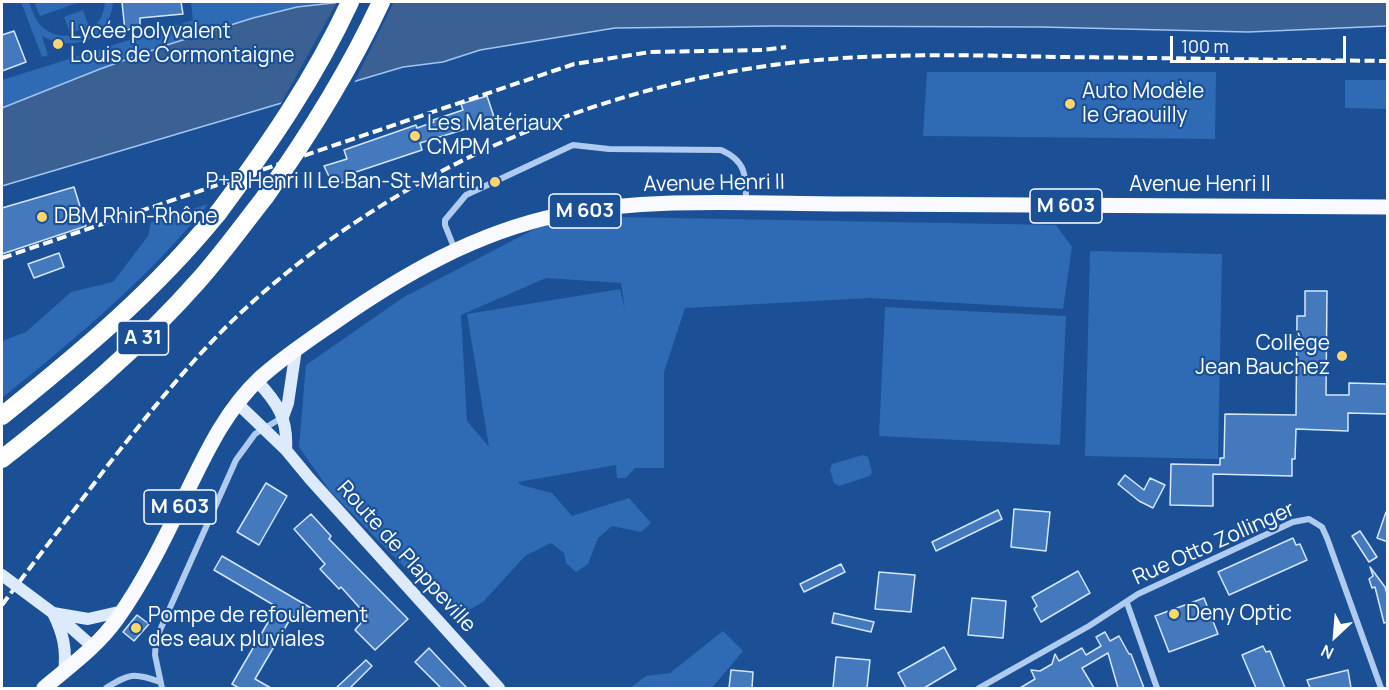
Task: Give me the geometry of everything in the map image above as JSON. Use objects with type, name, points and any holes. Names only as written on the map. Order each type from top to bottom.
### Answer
[{"type":"highway","name":"A 31","points":[[2,416],[83,351],[128,310],[178,260],[218,213],[273,138],[310,80],[350,2]]},
{"type":"highway","name":"A 31","points":[[2,459],[106,374],[198,280],[265,197],[302,145],[337,88],[381,2]]},
{"type":"main road","name":"Avenue Henri II","points":[[44,688],[93,647],[109,631],[123,611],[169,528],[215,434],[256,381],[296,349],[382,290],[427,263],[476,241],[558,216],[645,204],[1388,207]]},
{"type":"street","points":[[455,250],[445,220],[466,195],[573,145],[609,149],[721,150],[734,156],[742,166],[746,204]]},
{"type":"street","points":[[161,685],[155,655],[156,639],[236,460],[251,438],[262,428],[283,417],[288,403],[296,349]]},
{"type":"street","points":[[256,381],[272,399],[283,417],[287,435],[286,450]]},
{"type":"street","name":"Route de Plappeville","points":[[237,403],[286,450],[499,688]]},
{"type":"street","name":"Rue Otto Zollinger","points":[[1126,603],[1138,594],[1271,532],[1293,522],[1309,519],[1322,527],[1381,688]]},
{"type":"street","points":[[2,574],[68,623],[93,647]]},
{"type":"street","points":[[979,688],[1126,603],[1157,688]]},
{"type":"street","points":[[53,613],[88,619],[123,611]]},
{"type":"street","points":[[53,613],[62,632],[66,648],[64,672]]},
{"type":"street","points":[[105,688],[133,674],[161,685]]},
{"type":"shaded area","points":[[21,2],[29,2],[41,26],[56,35],[65,36],[90,29],[101,18],[105,2],[113,2],[105,26],[88,40],[66,43],[42,36],[48,55],[42,57]]},
{"type":"shaded area","points":[[34,2],[80,2],[40,16]]},
{"type":"shaded area","points":[[191,2],[342,2],[297,7],[194,36],[100,69],[2,108],[2,80],[193,20]]},
{"type":"shaded area","points":[[342,2],[1387,2],[1387,26],[1248,32],[1041,27],[615,28],[480,50],[443,62],[403,67],[2,186],[2,108],[100,69],[253,18],[297,7]]},
{"type":"shaded area","points":[[83,10],[89,27],[70,33],[64,17]]},
{"type":"shaded area","name":"Auto Modèle le Graouilly","points":[[927,72],[1216,72],[1215,139],[923,136]]},
{"type":"shaded area","points":[[1345,80],[1387,80],[1387,109],[1345,108]]},
{"type":"shaded area","points":[[208,204],[161,257],[111,306],[2,398],[2,341],[26,332],[71,292],[113,282],[148,236],[151,222]]},
{"type":"shaded area","points":[[560,216],[1056,225],[1072,247],[1063,309],[870,298],[685,308],[664,372],[664,468],[635,468],[626,478],[617,478],[616,465],[518,482],[521,485],[552,493],[572,516],[629,498],[651,523],[641,532],[612,526],[598,538],[588,564],[576,572],[566,563],[564,553],[551,543],[525,556],[483,602],[454,618],[330,491],[299,447],[306,365],[404,297]],"holes":[[[546,278],[621,283],[625,310],[620,289],[467,314],[489,447],[467,421],[461,315]]]},
{"type":"shaded area","points":[[1090,251],[1222,254],[1218,459],[1085,456]]},
{"type":"shaded area","points":[[885,307],[1066,316],[1060,445],[879,436]]},
{"type":"shaded area","points":[[863,455],[868,457],[872,472],[870,476],[839,486],[834,483],[830,470],[832,464]]},
{"type":"shaded area","points":[[723,631],[743,651],[712,688],[630,688],[646,676],[670,673]]},
{"type":"pier","points":[[337,2],[394,2],[353,85],[279,107]]},
{"type":"building","points":[[122,2],[181,2],[183,14],[140,18],[140,25],[125,31]]},
{"type":"building","points":[[14,31],[26,62],[2,71],[2,35]]},
{"type":"building","points":[[487,96],[494,117],[468,125],[469,128],[420,143],[422,150],[353,173],[355,179],[333,185],[324,166],[347,159],[344,150],[416,125],[417,128],[434,122],[433,120],[463,110],[461,104]]},
{"type":"building","name":"DBM Rhin-Rhône","points":[[74,187],[86,226],[2,254],[2,208]]},
{"type":"building","points":[[59,253],[64,267],[34,278],[28,264]]},
{"type":"building","points":[[1305,291],[1327,291],[1326,395],[1349,395],[1349,383],[1388,384],[1388,414],[1348,413],[1348,431],[1296,429],[1292,476],[1213,474],[1213,506],[1170,505],[1171,464],[1220,465],[1220,458],[1224,458],[1225,414],[1296,415],[1297,316],[1305,316]]},
{"type":"building","points":[[1125,475],[1144,490],[1150,478],[1165,485],[1153,508],[1139,501],[1118,484]]},
{"type":"building","points":[[266,483],[287,496],[259,545],[237,532]]},
{"type":"building","points":[[1014,509],[1050,512],[1046,551],[1011,547]]},
{"type":"building","points":[[998,510],[1002,519],[936,551],[932,542]]},
{"type":"building","points":[[1386,512],[1388,512],[1388,542],[1377,538]]},
{"type":"building","points":[[311,514],[331,536],[329,539],[408,619],[375,650],[355,630],[367,616],[341,587],[339,589],[320,569],[325,564],[294,529]]},
{"type":"building","points":[[1360,531],[1377,557],[1369,562],[1352,536]]},
{"type":"building","points":[[1293,538],[1296,545],[1300,544],[1307,560],[1229,595],[1218,572]]},
{"type":"building","points":[[222,556],[311,608],[302,622],[292,616],[255,679],[271,688],[239,688],[232,684],[277,607],[214,570]]},
{"type":"building","points":[[841,564],[845,572],[804,592],[800,584]]},
{"type":"building","points":[[1370,567],[1385,587],[1388,598],[1388,622],[1384,623],[1375,587],[1372,588],[1369,579],[1373,576]]},
{"type":"building","points":[[1078,571],[1090,593],[1041,622],[1034,609],[1037,606],[1032,597]]},
{"type":"building","points":[[879,572],[915,575],[911,612],[875,609]]},
{"type":"building","points":[[972,598],[1006,601],[1003,638],[968,635]]},
{"type":"building","points":[[1204,598],[1218,634],[1169,652],[1155,616]]},
{"type":"building","points":[[834,613],[874,622],[871,632],[832,623]]},
{"type":"building","name":"Pompe de refoulement des eaux pluviales","points":[[137,615],[149,624],[134,641],[123,632]]},
{"type":"building","points":[[1105,632],[1110,641],[1119,636],[1131,654],[1144,688],[1118,688],[1108,653],[1082,668],[1094,688],[1020,688],[1035,679],[1031,670],[1040,671],[1052,664],[1055,654],[1059,661],[1082,648],[1086,655],[1101,646],[1096,637]]},
{"type":"building","points":[[1263,646],[1266,652],[1270,651],[1285,688],[1256,688],[1242,655]]},
{"type":"building","points":[[944,647],[956,669],[924,688],[906,688],[898,673]]},
{"type":"building","points":[[429,648],[467,688],[441,688],[415,662]]},
{"type":"building","points":[[836,657],[870,660],[867,688],[833,688]]},
{"type":"building","points":[[366,660],[372,666],[350,688],[336,688]]},
{"type":"building","points":[[731,670],[753,672],[752,688],[729,688]]},
{"type":"building","points":[[1348,670],[1351,688],[1310,688],[1307,680]]},
{"type":"railway","points":[[2,258],[574,64],[650,52],[763,50],[786,47]]},
{"type":"railway","points":[[2,605],[108,465],[180,376],[227,326],[284,275],[346,229],[411,188],[479,152],[550,122],[623,97],[698,78],[773,65],[845,58],[952,55],[1388,61]]},
{"type":"place","name":"Lycée polyvalent Louis de Cormontaigne","points":[[58,44]]},
{"type":"place","name":"Auto Modèle le Graouilly","points":[[1070,104]]},
{"type":"place","name":"Les Matériaux CMPM","points":[[415,136]]},
{"type":"place","name":"P+R Henri II Le Ban-St-Martin","points":[[495,182]]},
{"type":"place","name":"DBM Rhin-Rhône","points":[[42,217]]},
{"type":"place","name":"Collège Jean Bauchez","points":[[1342,356]]},
{"type":"place","name":"Deny Optic","points":[[1174,614]]},
{"type":"place","name":"Pompe de refoulement des eaux pluviales","points":[[136,628]]}]
